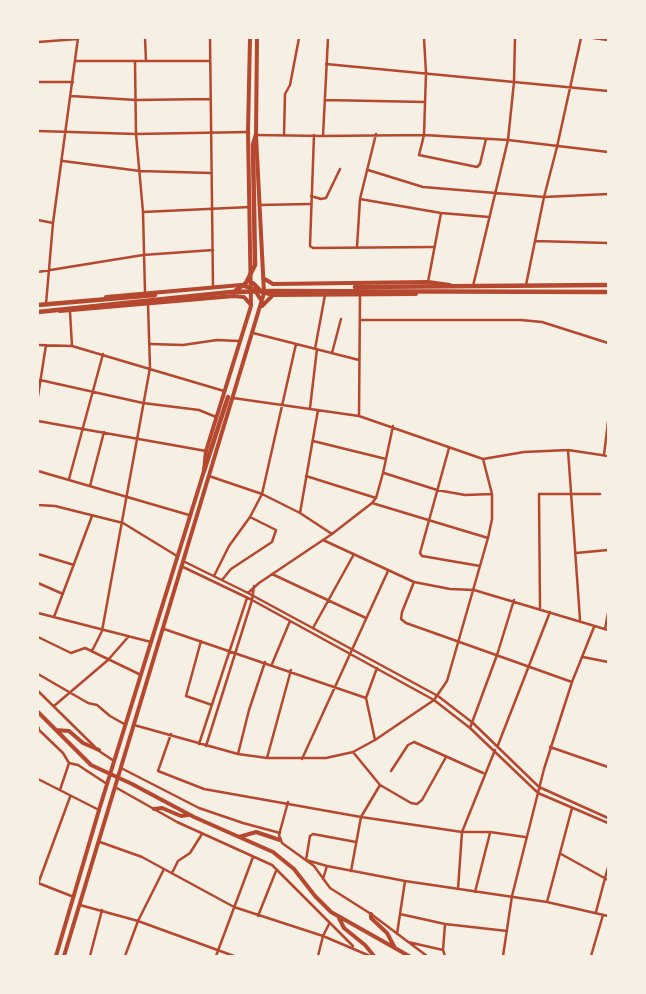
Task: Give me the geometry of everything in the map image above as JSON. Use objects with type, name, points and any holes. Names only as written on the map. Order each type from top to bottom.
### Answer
[{"type":"main road","points":[[204,471],[206,451],[251,306],[252,269],[248,132],[250,38]]},
{"type":"main road","points":[[56,956],[106,784],[127,725],[176,556],[253,333],[264,293],[256,135],[256,38]]},
{"type":"main road","points":[[231,292],[246,282],[255,266],[253,145],[256,135]]},
{"type":"main road","points":[[251,244],[255,248],[260,243]]},
{"type":"main road","points":[[238,285],[246,279],[252,269]]},
{"type":"main road","points":[[263,278],[273,284],[428,282],[473,288],[608,292]]},
{"type":"main road","points":[[252,281],[264,293],[272,295],[429,293],[473,288],[608,285]]},
{"type":"main road","points":[[300,284],[296,285],[295,290],[300,295]]},
{"type":"main road","points":[[38,305],[145,292],[238,285],[252,288],[258,293],[262,302]]},
{"type":"main road","points":[[38,312],[155,298],[231,292],[452,285]]},
{"type":"main road","points":[[226,286],[231,290],[226,296]]},
{"type":"main road","points":[[355,289],[448,290]]},
{"type":"main road","points":[[260,308],[272,295]]},
{"type":"main road","points":[[46,311],[70,312],[226,296],[244,297],[251,306]]},
{"type":"main road","points":[[89,300],[155,298]]},
{"type":"main road","points":[[246,325],[251,322],[255,326]]},
{"type":"main road","points":[[64,956],[100,842],[114,787],[164,629],[231,397]]},
{"type":"main road","points":[[38,712],[91,766],[132,784],[188,815],[266,848],[284,860],[323,905],[339,918],[409,956]]},
{"type":"main road","points":[[127,725],[134,725]]},
{"type":"main road","points":[[56,730],[69,731],[83,743],[99,750]]},
{"type":"main road","points":[[154,809],[162,808],[181,816],[188,815]]},
{"type":"main road","points":[[239,837],[249,832],[256,832],[280,840]]},
{"type":"main road","points":[[372,914],[371,918],[387,933],[395,948]]},
{"type":"main road","points":[[339,918],[344,928],[365,945],[374,956]]},
{"type":"street","points":[[38,42],[78,38],[63,161],[53,223],[46,304]]},
{"type":"street","points":[[145,38],[146,61]]},
{"type":"street","points":[[210,38],[213,286]]},
{"type":"street","points":[[284,135],[285,94],[290,86],[300,38]]},
{"type":"street","points":[[323,136],[328,38]]},
{"type":"street","points":[[424,38],[426,73],[424,134],[419,152],[421,156],[477,168],[480,164],[487,139]]},
{"type":"street","points":[[473,288],[508,140],[514,82],[515,38]]},
{"type":"street","points":[[526,286],[544,197],[581,38]]},
{"type":"street","points":[[593,38],[608,40]]},
{"type":"street","points":[[76,61],[210,61]]},
{"type":"street","points":[[135,61],[136,134],[143,212],[145,292]]},
{"type":"street","points":[[326,64],[608,91]]},
{"type":"street","points":[[38,82],[73,82]]},
{"type":"street","points":[[71,96],[136,100],[210,99]]},
{"type":"street","points":[[325,100],[425,102]]},
{"type":"street","points":[[38,131],[136,134],[248,132]]},
{"type":"street","points":[[357,247],[360,199],[376,134]]},
{"type":"street","points":[[256,135],[424,134],[508,140],[608,152]]},
{"type":"street","points":[[314,135],[310,196],[310,246],[313,248],[433,247]]},
{"type":"street","points":[[63,161],[140,171],[211,173]]},
{"type":"street","points":[[310,196],[321,199],[326,198],[340,169]]},
{"type":"street","points":[[368,170],[416,186],[544,197],[608,194]]},
{"type":"street","points":[[360,199],[441,213],[489,217]]},
{"type":"street","points":[[259,205],[310,204]]},
{"type":"street","points":[[143,212],[250,207]]},
{"type":"street","points":[[428,282],[433,247],[441,213]]},
{"type":"street","points":[[38,220],[53,223]]},
{"type":"street","points":[[536,241],[608,243]]},
{"type":"street","points":[[38,272],[143,255],[213,250]]},
{"type":"street","points":[[359,416],[360,294]]},
{"type":"street","points":[[310,408],[316,349],[325,295]]},
{"type":"street","points":[[92,651],[102,631],[128,498],[150,368],[151,344],[148,304]]},
{"type":"street","points":[[70,312],[72,346]]},
{"type":"street","points":[[332,353],[341,319]]},
{"type":"street","points":[[360,320],[521,320],[542,322],[608,343]]},
{"type":"street","points":[[253,333],[359,360]]},
{"type":"street","points":[[151,344],[241,341]]},
{"type":"street","points":[[214,576],[229,546],[250,517],[262,494],[296,344]]},
{"type":"street","points":[[38,345],[72,346],[226,391]]},
{"type":"street","points":[[38,396],[46,345]]},
{"type":"street","points":[[69,479],[103,354]]},
{"type":"street","points":[[40,380],[143,403],[199,410],[218,417]]},
{"type":"street","points":[[231,397],[359,416],[394,426],[449,448],[483,459],[524,452],[568,450],[608,456]]},
{"type":"street","points":[[300,513],[318,410]]},
{"type":"street","points":[[38,421],[206,451]]},
{"type":"street","points":[[604,455],[608,422]]},
{"type":"street","points":[[199,744],[248,593],[254,586],[332,534],[372,503],[376,498],[394,426]]},
{"type":"street","points":[[90,486],[104,432]]},
{"type":"street","points":[[312,441],[387,459]]},
{"type":"street","points":[[449,448],[419,549],[422,556],[480,566]]},
{"type":"street","points":[[568,450],[580,620]]},
{"type":"street","points":[[134,725],[238,754],[267,758],[326,758],[353,752],[375,740],[434,700],[447,681],[474,590],[492,519],[492,494],[483,459]]},
{"type":"street","points":[[38,472],[69,479],[189,515]]},
{"type":"street","points":[[383,473],[437,490],[466,494],[492,494]]},
{"type":"street","points":[[209,476],[262,494],[300,513],[332,534]]},
{"type":"street","points":[[306,476],[376,498]]},
{"type":"street","points":[[540,608],[539,494],[600,494]]},
{"type":"street","points":[[372,503],[488,538]]},
{"type":"street","points":[[38,505],[55,506],[123,523],[176,556]]},
{"type":"street","points":[[54,618],[92,516]]},
{"type":"street","points":[[222,580],[231,568],[272,542],[276,530],[250,517]]},
{"type":"street","points":[[323,540],[414,582],[450,589],[474,590],[514,600],[608,630]]},
{"type":"street","points":[[576,552],[608,550]]},
{"type":"street","points":[[38,554],[74,565]]},
{"type":"street","points":[[313,628],[354,554]]},
{"type":"street","points":[[182,564],[214,576],[313,628],[350,652],[434,700],[495,750],[538,792],[608,822]]},
{"type":"street","points":[[182,564],[438,696],[474,723],[539,787],[608,818]]},
{"type":"street","points":[[302,758],[388,571]]},
{"type":"street","points":[[272,574],[366,618]]},
{"type":"street","points":[[414,582],[401,619],[459,643],[572,682]]},
{"type":"street","points":[[38,583],[63,594]]},
{"type":"street","points":[[206,746],[252,600],[254,586]]},
{"type":"street","points":[[470,728],[474,723],[514,600]]},
{"type":"street","points":[[498,745],[550,612]]},
{"type":"street","points":[[38,613],[102,631],[151,642]]},
{"type":"street","points":[[604,629],[608,613]]},
{"type":"street","points":[[272,664],[290,621]]},
{"type":"street","points":[[503,956],[512,896],[525,837],[550,747],[572,682],[594,627]]},
{"type":"street","points":[[164,629],[291,670],[366,698]]},
{"type":"street","points":[[54,706],[108,660],[129,636]]},
{"type":"street","points":[[38,637],[72,653],[77,653],[82,648],[92,651],[141,675]]},
{"type":"street","points":[[201,641],[186,696],[212,704]]},
{"type":"street","points":[[583,656],[608,662]]},
{"type":"street","points":[[238,754],[249,710],[265,662]]},
{"type":"street","points":[[375,740],[366,698],[377,668]]},
{"type":"street","points":[[267,758],[291,670]]},
{"type":"street","points":[[38,674],[88,703],[97,705],[110,716],[127,725]]},
{"type":"street","points":[[38,692],[99,750],[114,761]]},
{"type":"street","points":[[38,729],[63,753],[69,763],[78,765],[106,784]]},
{"type":"street","points":[[171,734],[158,770],[167,776],[204,789],[288,802],[362,817],[462,832],[490,832],[525,837]]},
{"type":"street","points":[[392,771],[411,742],[484,774]]},
{"type":"street","points":[[550,747],[608,767]]},
{"type":"street","points":[[458,889],[462,832],[495,750]]},
{"type":"street","points":[[353,752],[380,785],[411,803],[417,804],[422,800],[446,757]]},
{"type":"street","points":[[60,790],[69,763]]},
{"type":"street","points":[[121,768],[199,808],[242,823],[280,833]]},
{"type":"street","points":[[38,781],[99,810]]},
{"type":"street","points":[[351,871],[362,817],[380,785]]},
{"type":"street","points":[[114,787],[202,834],[267,862],[356,949]]},
{"type":"street","points":[[70,797],[38,883],[74,897]]},
{"type":"street","points":[[288,802],[280,840],[316,869],[333,890],[372,914],[427,956]]},
{"type":"street","points":[[547,902],[572,808]]},
{"type":"street","points":[[475,892],[490,832]]},
{"type":"street","points":[[172,873],[178,861],[190,853],[202,834]]},
{"type":"street","points":[[306,860],[310,836],[313,834],[356,842]]},
{"type":"street","points":[[100,842],[142,857],[234,908],[323,936],[370,956]]},
{"type":"street","points":[[561,854],[577,861],[607,880]]},
{"type":"street","points":[[216,956],[253,857]]},
{"type":"street","points":[[306,860],[351,871],[547,902],[608,916]]},
{"type":"street","points":[[323,879],[326,866]]},
{"type":"street","points":[[596,912],[607,880],[608,867]]},
{"type":"street","points":[[125,956],[138,922],[164,868]]},
{"type":"street","points":[[258,916],[276,871]]},
{"type":"street","points":[[397,934],[405,880]]},
{"type":"street","points":[[80,905],[102,910],[234,956]]},
{"type":"street","points":[[90,956],[102,910]]},
{"type":"street","points":[[400,914],[445,924],[507,931]]},
{"type":"street","points":[[591,956],[603,914]]},
{"type":"street","points":[[318,956],[323,936],[329,924]]},
{"type":"street","points":[[445,924],[443,950],[446,956]]},
{"type":"street","points":[[407,942],[443,950]]}]
